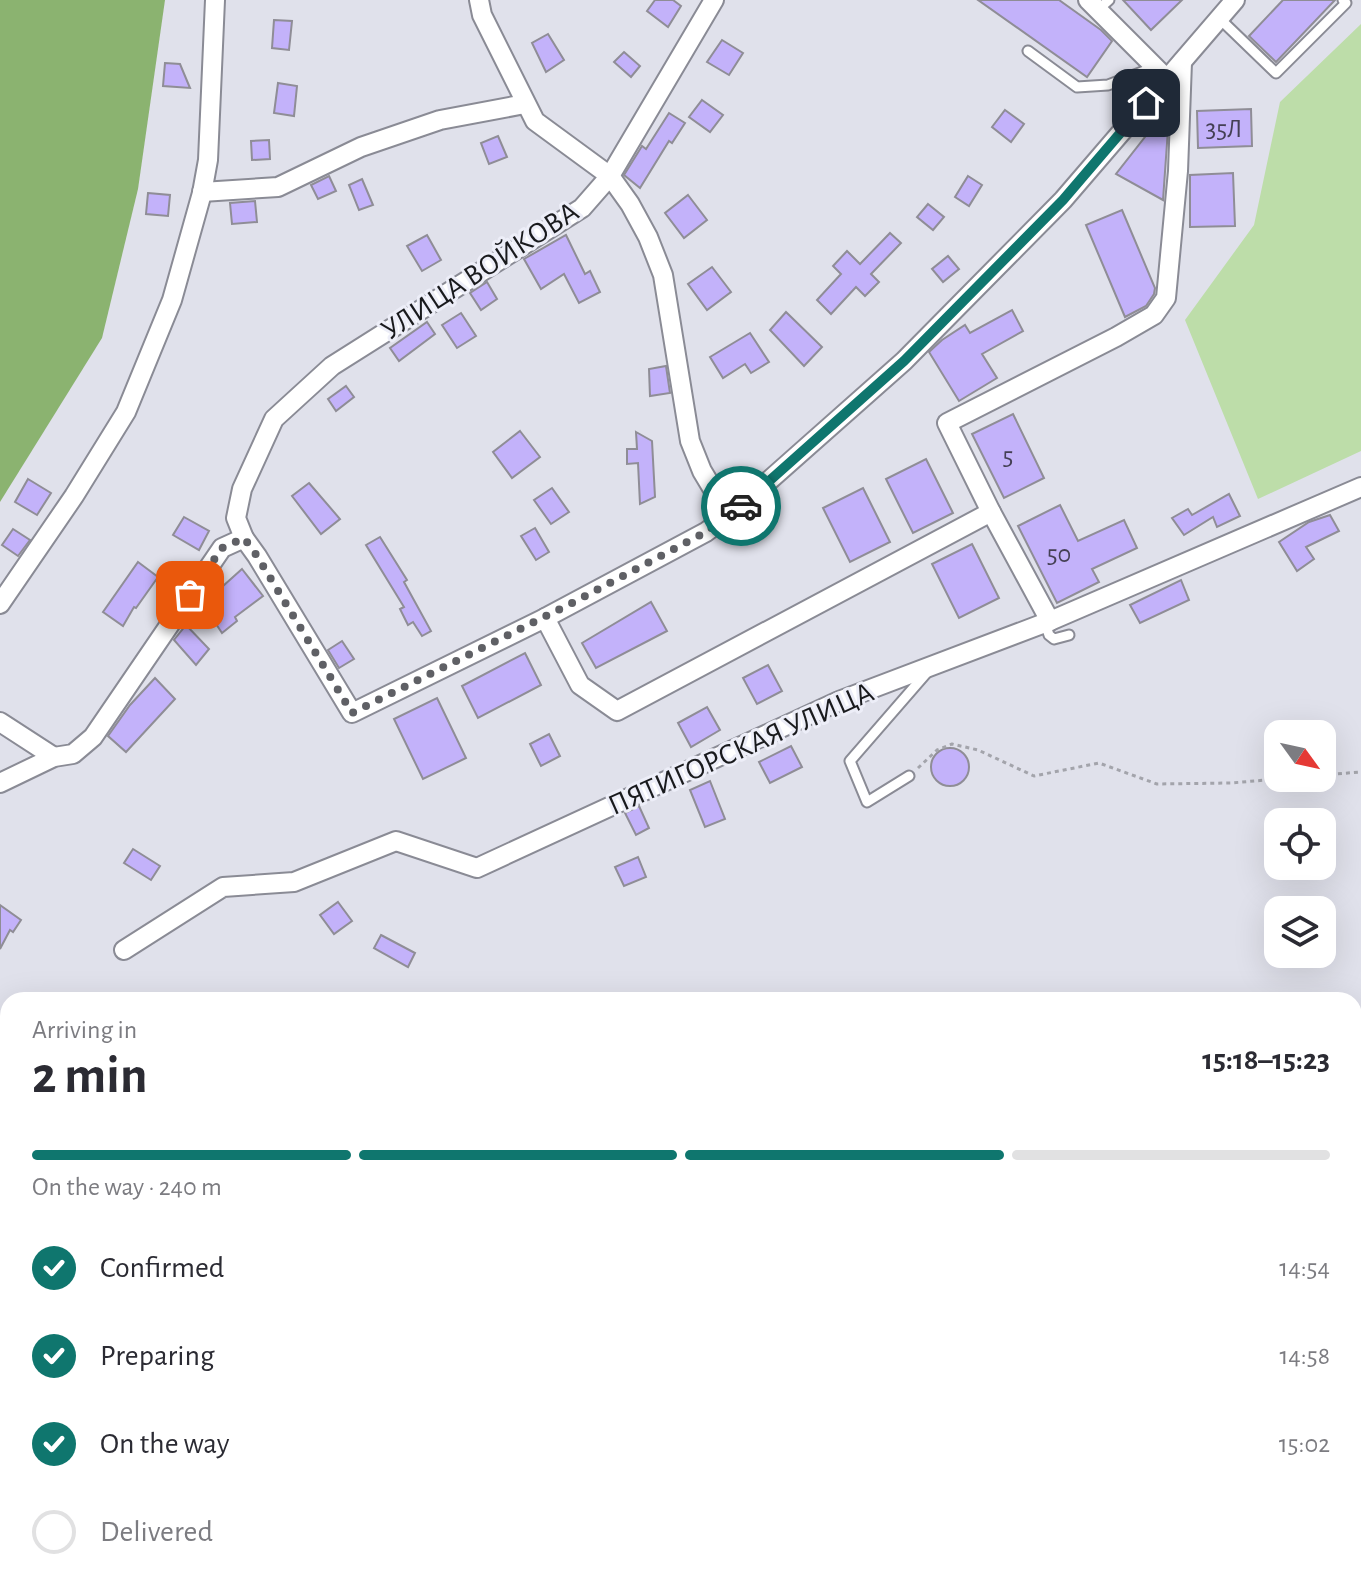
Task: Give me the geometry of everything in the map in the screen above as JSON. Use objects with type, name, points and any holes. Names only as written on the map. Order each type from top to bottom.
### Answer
[{"type":"street","points":[[0,604],[74,496],[126,412],[172,300],[208,160],[215,0]]},
{"type":"street","points":[[479,0],[482,15],[535,121],[610,176],[648,237],[663,275],[690,441],[714,491],[737,509]]},
{"type":"street","name":"УЛИЦА ВОЙКОВА","points":[[244,538],[236,518],[242,489],[274,419],[332,366],[582,208],[610,176],[714,0]]},
{"type":"street","points":[[0,783],[54,757],[73,754],[93,737],[222,548],[244,538],[352,713],[545,618],[706,532],[737,509],[904,361],[1063,200],[1161,73],[1182,62],[1235,0]]},
{"type":"street","points":[[1098,3],[1161,73]]},
{"type":"street","points":[[1048,622],[947,423],[1116,337],[1154,315],[1166,298],[1178,171],[1182,62]]},
{"type":"street","points":[[202,192],[278,187],[361,147],[427,125],[525,104]]},
{"type":"street","name":"ПЯТИГОРСКАЯ УЛИЦА","points":[[124,950],[223,887],[294,882],[396,841],[477,868],[839,701],[1048,622],[1361,487]]},
{"type":"street","points":[[545,618],[580,685],[617,711],[991,512]]},
{"type":"street","points":[[0,722],[54,757]]},
{"type":"lane","points":[[1219,18],[1276,73],[1346,3],[1343,0]]},
{"type":"lane","points":[[1028,51],[1077,87],[1108,85],[1161,73]]},
{"type":"lane","points":[[1048,622],[1049,635],[1054,639],[1069,635]]},
{"type":"lane","points":[[909,776],[867,802],[850,761],[934,665]]},
{"type":"path","points":[[909,776],[937,750],[952,744],[978,750],[1034,776],[1099,763],[1157,784],[1264,780]]},
{"type":"path","points":[[1336,774],[1361,772]]},
{"type":"green space","points":[[0,0],[165,0],[138,189],[102,338],[0,502]]},
{"type":"green space","points":[[1361,24],[1361,451],[1258,499],[1185,320],[1254,225],[1280,102]]},
{"type":"building","points":[[655,0],[673,0],[681,6],[668,27],[647,11]]},
{"type":"building","points":[[978,0],[1059,0],[1112,41],[1087,77]]},
{"type":"building","points":[[1123,0],[1182,0],[1151,30]]},
{"type":"building","points":[[1283,0],[1335,0],[1276,62],[1249,36]]},
{"type":"building","points":[[274,20],[292,21],[289,50],[272,48]]},
{"type":"building","points":[[548,34],[564,60],[546,72],[532,43]]},
{"type":"building","points":[[722,40],[743,53],[729,75],[707,62]]},
{"type":"building","points":[[624,52],[640,66],[631,77],[614,62]]},
{"type":"building","points":[[165,63],[180,64],[190,88],[163,86]]},
{"type":"building","points":[[278,83],[297,86],[294,116],[274,113]]},
{"type":"building","points":[[702,100],[723,115],[710,132],[689,117]]},
{"type":"building","points":[[1251,109],[1252,146],[1198,148],[1197,111]]},
{"type":"building","points":[[1005,110],[1024,124],[1011,142],[992,127]]},
{"type":"building","points":[[669,113],[685,123],[672,143],[669,141],[640,188],[624,175],[642,146],[646,149]]},
{"type":"building","points":[[1156,123],[1168,129],[1163,200],[1116,174]]},
{"type":"building","points":[[498,136],[507,157],[489,164],[481,143]]},
{"type":"building","points":[[269,140],[270,159],[252,160],[251,141]]},
{"type":"building","points":[[1233,173],[1235,226],[1190,227],[1190,175]]},
{"type":"building","points":[[329,176],[336,191],[318,199],[311,185]]},
{"type":"building","points":[[968,176],[982,185],[969,206],[955,197]]},
{"type":"building","points":[[362,179],[373,205],[359,210],[349,185]]},
{"type":"building","points":[[148,193],[170,195],[168,216],[146,214]]},
{"type":"building","points":[[688,195],[707,220],[684,238],[665,213]]},
{"type":"building","points":[[255,201],[257,222],[232,224],[230,203]]},
{"type":"building","points":[[928,204],[944,217],[933,230],[917,217]]},
{"type":"building","points":[[1122,210],[1155,288],[1146,306],[1125,317],[1086,225]]},
{"type":"building","points":[[890,233],[901,243],[871,274],[879,282],[865,296],[856,287],[831,314],[817,300],[841,274],[833,266],[847,251],[860,264]]},
{"type":"building","points":[[427,235],[441,260],[422,271],[407,246]]},
{"type":"building","points":[[566,235],[585,274],[590,271],[600,292],[579,303],[564,274],[541,289],[524,259]]},
{"type":"building","points":[[948,256],[959,269],[943,282],[932,269]]},
{"type":"building","points":[[712,267],[731,292],[707,310],[688,284]]},
{"type":"building","points":[[487,282],[497,299],[481,310],[470,293]]},
{"type":"building","points":[[1012,310],[1023,331],[982,354],[997,378],[959,401],[929,352],[965,325],[970,333]]},
{"type":"building","points":[[786,312],[822,347],[804,366],[770,330]]},
{"type":"building","points":[[461,313],[476,336],[457,348],[442,325]]},
{"type":"building","points":[[427,322],[435,334],[399,361],[390,348]]},
{"type":"building","points":[[750,333],[769,362],[751,373],[745,364],[723,378],[710,357]]},
{"type":"building","points":[[666,366],[670,393],[650,396],[649,369]]},
{"type":"building","points":[[346,386],[354,397],[336,411],[328,399]]},
{"type":"building","points":[[1013,414],[1044,478],[1004,498],[972,434]]},
{"type":"building","points":[[520,431],[540,457],[512,478],[493,452]]},
{"type":"building","points":[[636,432],[652,441],[655,497],[640,504],[638,463],[627,464],[627,449],[637,449]]},
{"type":"building","points":[[926,459],[953,513],[913,533],[886,479]]},
{"type":"building","points":[[28,479],[51,493],[37,515],[15,502]]},
{"type":"building","points":[[309,483],[340,519],[321,534],[292,496]]},
{"type":"building","points":[[552,488],[569,512],[551,524],[534,500]]},
{"type":"building","points":[[863,488],[890,542],[850,562],[823,508]]},
{"type":"building","points":[[1229,494],[1240,516],[1217,527],[1213,517],[1184,535],[1172,518],[1188,509],[1192,515]]},
{"type":"building","points":[[1060,505],[1078,541],[1124,520],[1137,548],[1092,569],[1099,582],[1057,603],[1018,526]]},
{"type":"building","points":[[1330,515],[1339,531],[1306,547],[1314,559],[1297,571],[1279,542],[1309,522]]},
{"type":"building","points":[[184,517],[209,531],[199,550],[173,535]]},
{"type":"building","points":[[535,528],[549,552],[536,560],[521,536]]},
{"type":"building","points":[[13,529],[30,540],[18,556],[2,545]]},
{"type":"building","points":[[380,537],[407,580],[404,582],[431,631],[422,636],[413,622],[408,625],[400,609],[404,607],[366,545]]},
{"type":"building","points":[[972,544],[999,598],[959,618],[932,564]]},
{"type":"building","points":[[138,562],[158,577],[123,626],[103,612]]},
{"type":"building","points":[[242,569],[263,596],[235,617],[237,621],[222,633],[203,604]]},
{"type":"building","points":[[1181,580],[1189,600],[1140,623],[1130,605]]},
{"type":"building","points":[[651,602],[667,631],[596,668],[582,643]]},
{"type":"building","points":[[186,625],[209,649],[196,665],[174,640]]},
{"type":"building","points":[[342,641],[354,659],[339,668],[328,650]]},
{"type":"building","points":[[525,653],[541,685],[478,718],[462,686]]},
{"type":"building","points":[[768,665],[782,691],[757,704],[743,678]]},
{"type":"building","points":[[155,678],[175,699],[126,752],[108,736],[130,705]]},
{"type":"building","points":[[437,698],[466,758],[423,779],[394,719]]},
{"type":"building","points":[[707,707],[720,730],[691,747],[678,723]]},
{"type":"building","points":[[549,734],[560,756],[541,766],[530,744]]},
{"type":"building","points":[[791,746],[802,767],[770,783],[759,762]]},
{"type":"building","points":[[950,748],[963,754],[969,767],[963,780],[950,786],[937,780],[931,767],[937,754]]},
{"type":"building","points":[[710,781],[725,819],[705,827],[690,790]]},
{"type":"building","points":[[639,806],[649,828],[636,835],[625,813]]},
{"type":"building","points":[[133,849],[160,866],[151,880],[124,863]]},
{"type":"building","points":[[638,857],[646,877],[624,886],[615,867]]},
{"type":"building","points":[[338,902],[352,921],[334,934],[320,915]]},
{"type":"building","points":[[0,905],[21,920],[13,932],[10,930],[0,949]]},
{"type":"building","points":[[381,935],[415,953],[408,967],[374,948]]},
{"type":"way so far","points":[[190,595],[222,548],[244,538],[352,713],[518,631],[706,532],[741,506]]},
{"type":"route","points":[[741,506],[904,361],[1063,200],[1146,103]]}]
